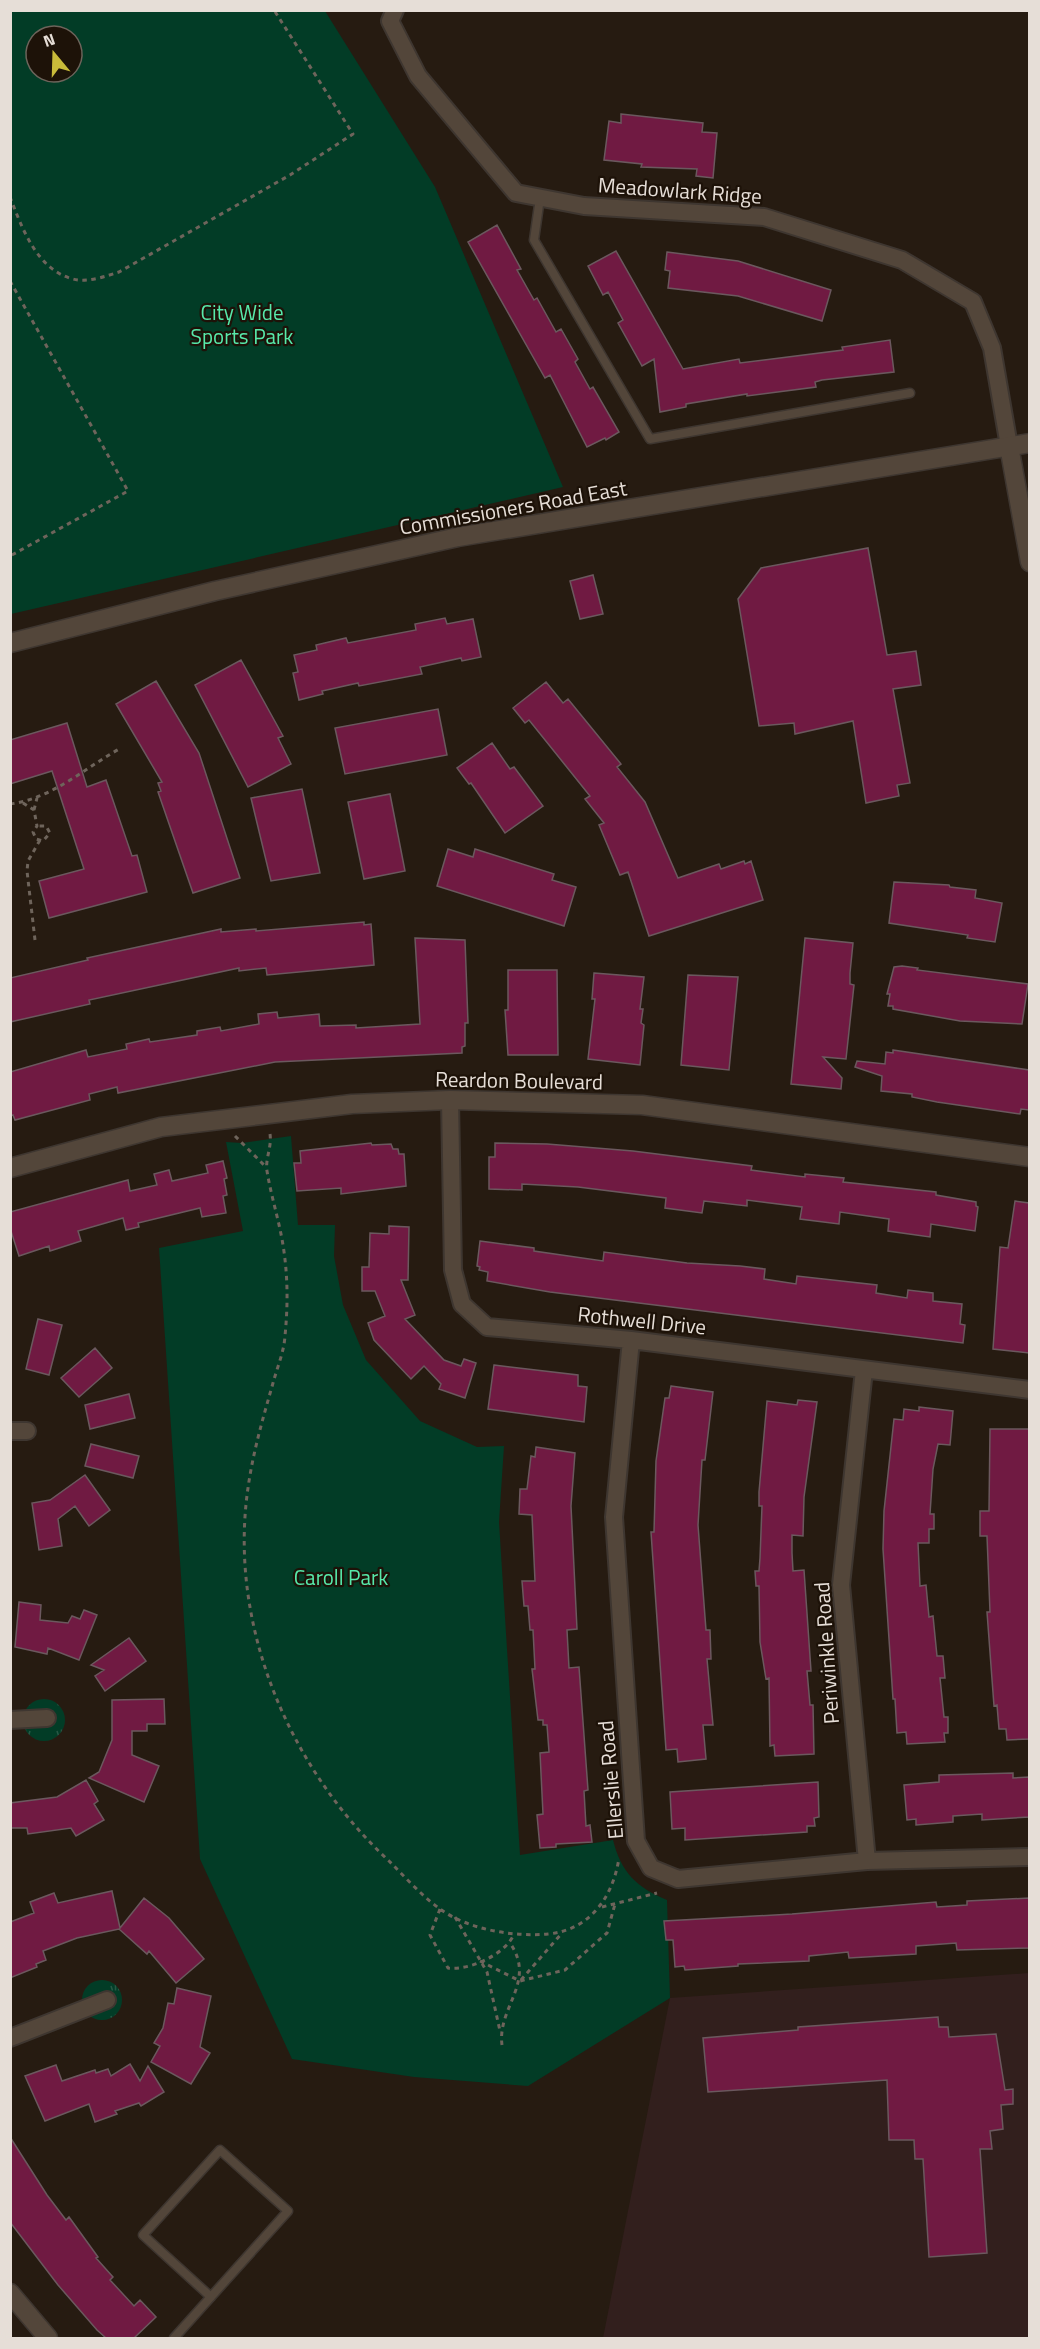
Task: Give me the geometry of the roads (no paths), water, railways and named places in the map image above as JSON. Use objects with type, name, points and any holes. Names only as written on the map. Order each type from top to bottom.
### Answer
[{"type":"street","name":"Meadowlark Ridge","points":[[395,10],[390,21],[418,76],[516,194],[584,206],[764,217],[902,260],[973,302],[992,348],[1009,446]]},
{"type":"street","name":"Commissioners Road East","points":[[10,643],[215,591],[458,537],[1029,442]]},
{"type":"street","points":[[1009,446],[1029,562]]},
{"type":"street","name":"Reardon Boulevard","points":[[10,1168],[161,1127],[352,1104],[450,1100],[642,1105],[1029,1156]]},
{"type":"street","name":"Rothwell Drive","points":[[450,1100],[453,1270],[462,1304],[487,1326],[631,1340],[1029,1390]]},
{"type":"street","name":"Ellerslie Road","points":[[631,1340],[614,1517],[636,1841],[651,1868],[678,1879],[867,1861],[1029,1857]]},
{"type":"street","name":"Periwinkle Road","points":[[864,1370],[841,1585],[867,1861]]},
{"type":"street","points":[[10,1720],[47,1718]]},
{"type":"street","points":[[10,2038],[107,2000]]},
{"type":"street","points":[[10,2293],[48,2338]]},
{"type":"lane","points":[[540,198],[534,240],[650,439],[910,393]]},
{"type":"lane","points":[[174,2338],[211,2297],[288,2211],[220,2150],[143,2235],[211,2297]]},
{"type":"park label","name":"City Wide Sports Park","points":[[242,324]]},
{"type":"park label","name":"Caroll Park","points":[[341,1577]]}]
